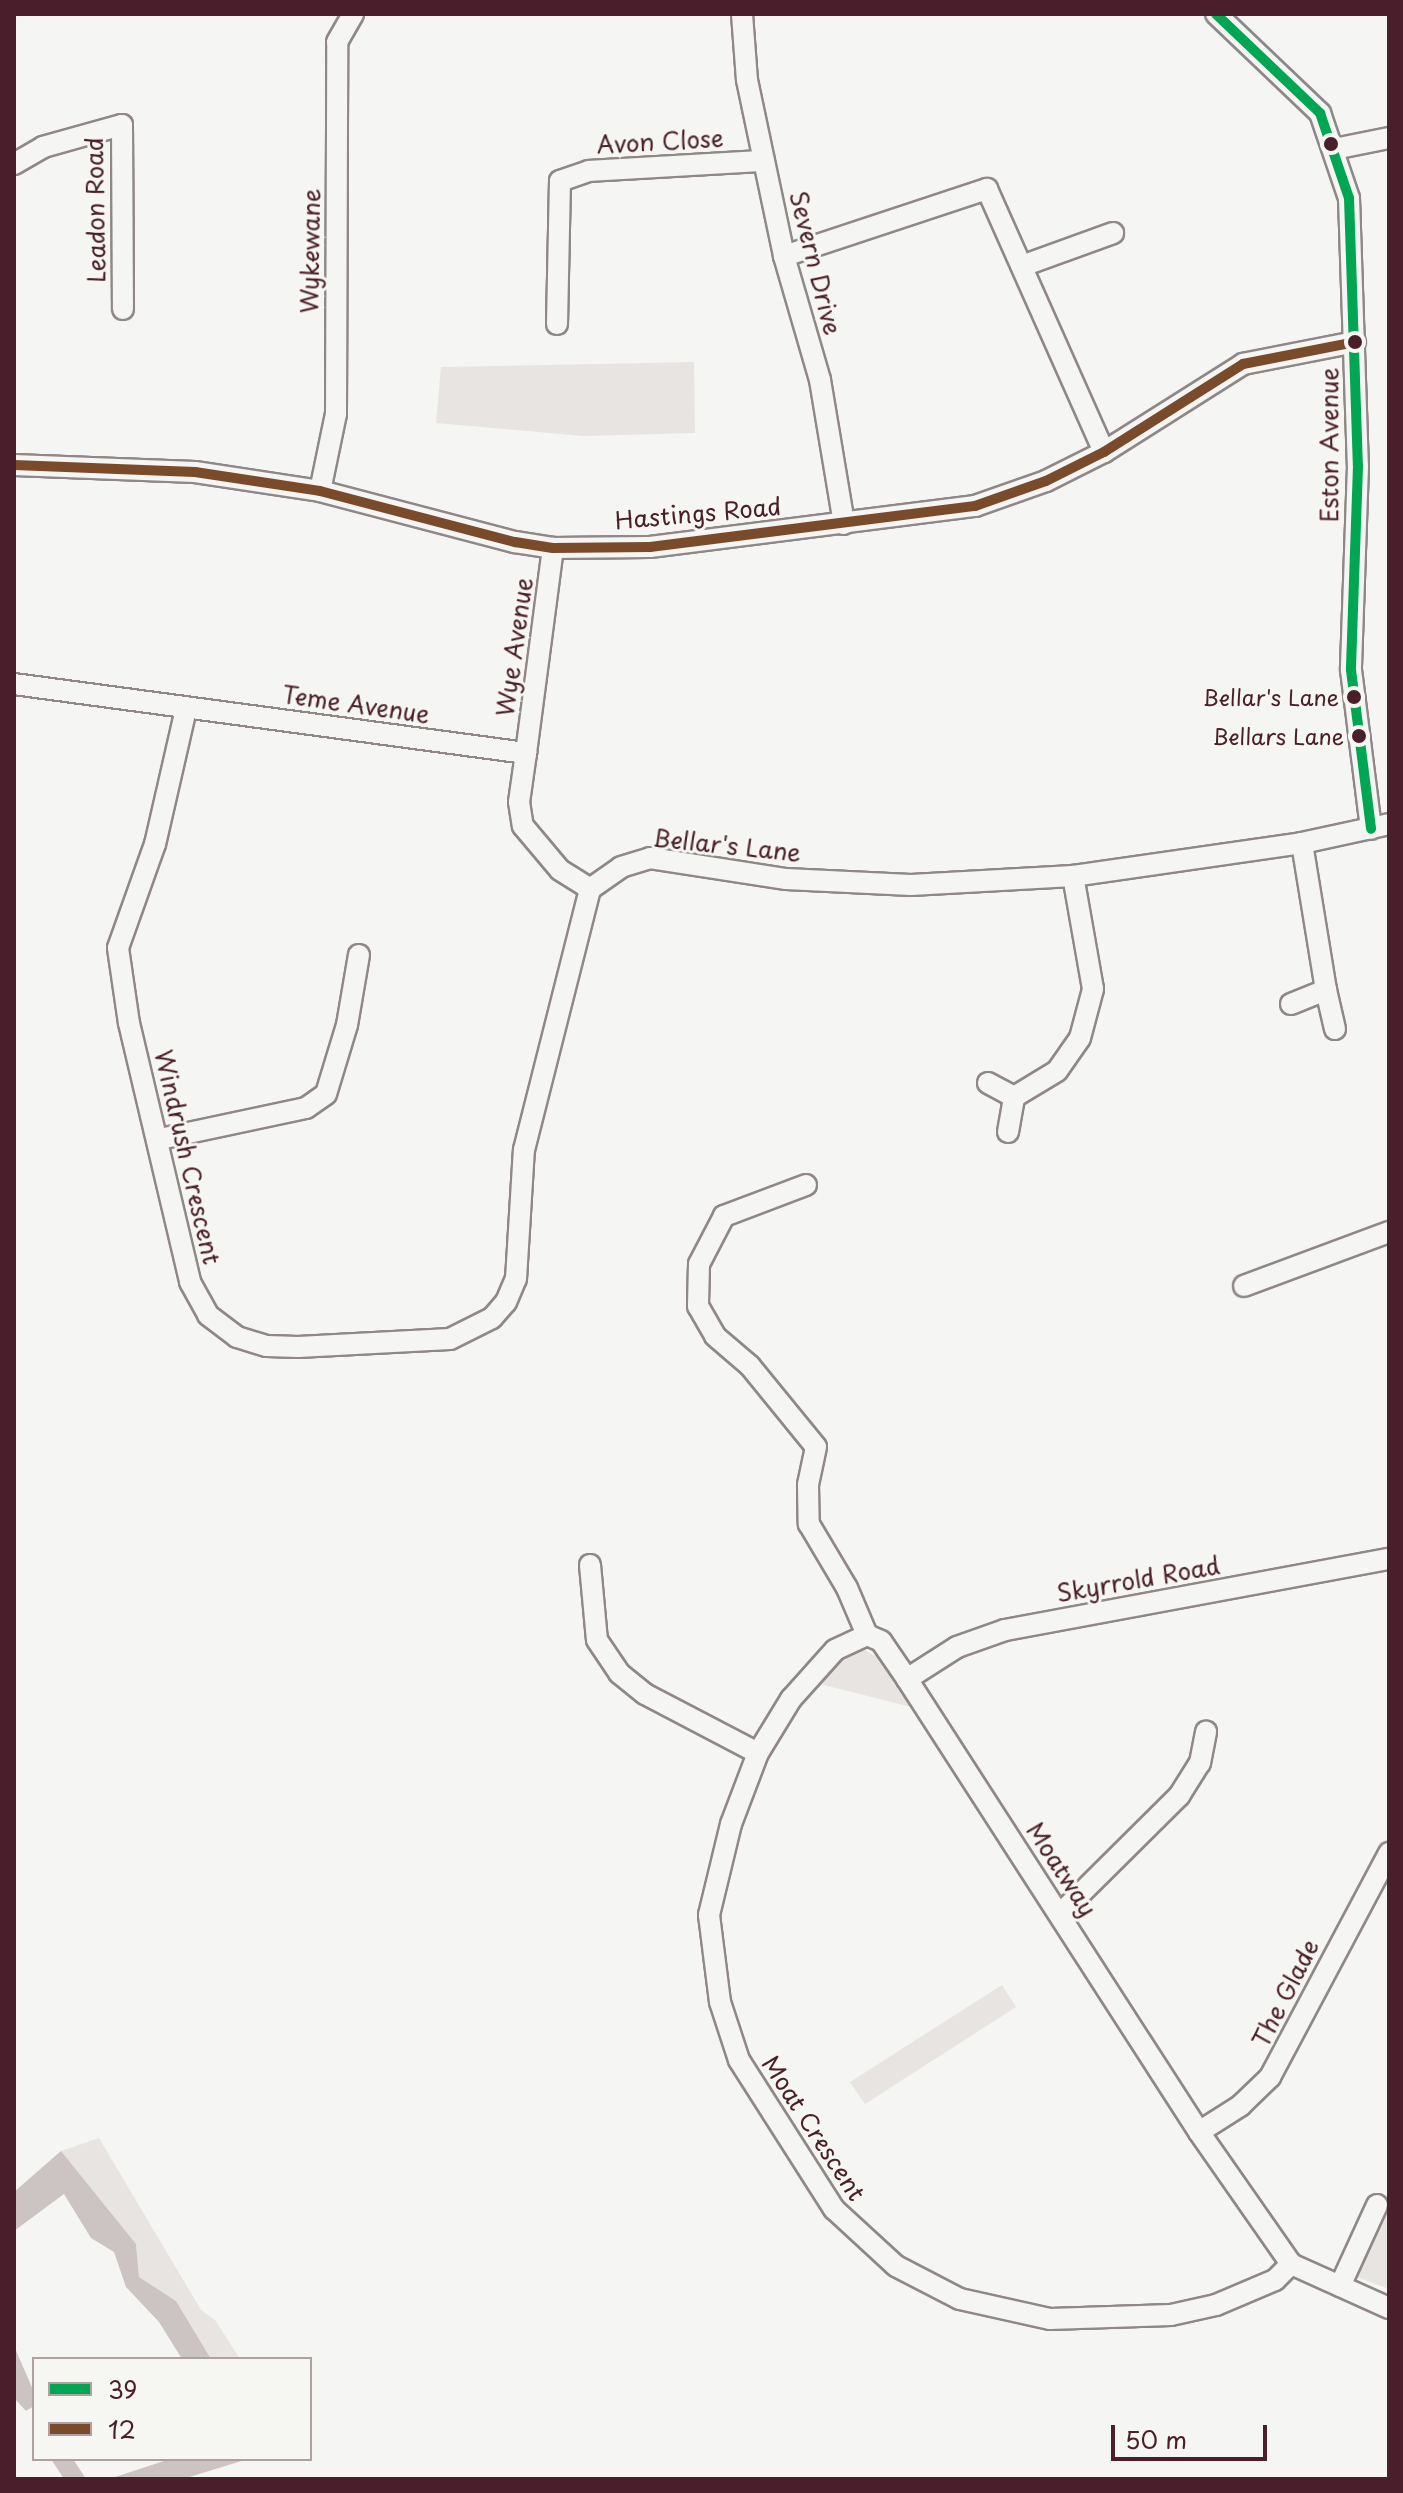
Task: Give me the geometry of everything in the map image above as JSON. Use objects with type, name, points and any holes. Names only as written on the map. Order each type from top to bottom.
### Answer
[{"type":"street","name":"Wykewane","points":[[320,491],[336,414],[337,42],[353,14]]},
{"type":"street","name":"Severn Drive","points":[[742,14],[747,80],[784,256],[820,380],[844,524]]},
{"type":"street","name":"Eston Avenue","points":[[1216,14],[1320,113],[1349,198],[1358,466],[1351,670],[1380,827]]},
{"type":"street","name":"Leadon Road","points":[[14,164],[43,147],[122,125],[123,309]]},
{"type":"street","points":[[1334,149],[1389,138]]},
{"type":"street","name":"Avon Close","points":[[557,324],[560,181],[589,171],[764,161]]},
{"type":"street","points":[[784,256],[987,189],[1104,452]]},
{"type":"street","points":[[1022,266],[1113,233]]},
{"type":"street","name":"Hastings Road","points":[[14,465],[195,472],[320,491],[472,533],[553,548],[650,547],[975,506],[1046,481],[1104,452],[1243,364],[1355,342]]},
{"type":"street","name":"Wye Avenue","points":[[526,753],[553,548]]},
{"type":"street","name":"Teme Avenue","points":[[14,684],[526,753]]},
{"type":"street","name":"Windrush Crescent","points":[[186,709],[155,844],[118,948],[129,1023],[160,1139],[190,1282],[208,1315],[237,1337],[267,1346],[342,1346],[450,1339],[482,1324],[506,1302],[516,1279],[524,1150],[590,889]]},
{"type":"street","points":[[526,753],[519,802],[523,826],[560,870],[590,889]]},
{"type":"street","name":"Bellar's Lane","points":[[590,889],[621,867],[650,858],[786,879],[891,885],[1073,876],[1302,843],[1380,827]]},
{"type":"street","points":[[1302,843],[1335,1029]]},
{"type":"street","points":[[1008,1132],[1014,1097],[1057,1071],[1080,1038],[1093,989],[1073,876]]},
{"type":"street","points":[[160,1139],[306,1108],[326,1094],[347,1025],[359,955]]},
{"type":"street","points":[[1291,1004],[1326,990]]},
{"type":"street","points":[[988,1083],[1014,1097]]},
{"type":"street","name":"Moatway","points":[[806,1185],[724,1216],[699,1264],[698,1306],[715,1336],[750,1366],[816,1447],[808,1485],[809,1524],[847,1588],[867,1635],[881,1641],[907,1679],[1199,2132],[1291,2264]]},
{"type":"street","points":[[1244,1286],[1389,1232]]},
{"type":"street","name":"Skyrrold Road","points":[[907,1679],[957,1647],[1005,1630],[1389,1559]]},
{"type":"street","points":[[590,1565],[597,1640],[619,1673],[645,1694],[758,1753]]},
{"type":"street","name":"Moat Crescent","points":[[867,1635],[835,1650],[791,1699],[758,1753],[731,1824],[709,1915],[720,2002],[739,2060],[767,2110],[846,2224],[896,2266],[960,2299],[1050,2319],[1124,2320],[1186,2312],[1275,2280],[1291,2264]]},
{"type":"street","points":[[1060,1914],[1179,1796],[1200,1763],[1206,1732]]},
{"type":"street","name":"The Glade","points":[[1199,2132],[1240,2106],[1270,2077],[1389,1853]]},
{"type":"street","points":[[1340,2286],[1377,2205]]},
{"type":"street","points":[[1291,2264],[1389,2308]]},
{"type":"shaded area","points":[[694,362],[695,433],[583,436],[436,423],[441,367]]},
{"type":"shaded area","points":[[865,1650],[880,1659],[911,1707],[816,1683],[843,1655]]},
{"type":"shaded area","points":[[1002,1985],[1016,2007],[865,2104],[850,2082]]},
{"type":"shaded area","points":[[99,2138],[201,2310],[215,2320],[239,2357],[210,2357],[176,2301],[139,2277],[136,2244],[61,2151]]},
{"type":"shaded area","points":[[61,2151],[136,2244],[139,2277],[176,2301],[210,2357],[181,2357],[159,2322],[126,2287],[114,2252],[91,2238],[64,2194],[14,2231],[14,2192]]},
{"type":"shaded area","points":[[1381,2211],[1389,2214],[1389,2289],[1354,2276]]},
{"type":"shaded area","points":[[14,2346],[32,2387],[32,2407],[26,2411],[14,2398]]},
{"type":"shaded area","points":[[52,2461],[74,2461],[86,2479],[64,2479]]},
{"type":"shaded area","points":[[164,2461],[242,2461],[183,2479],[109,2479]]},
{"type":"transit line","name":"39","points":[[1216,14],[1320,113],[1349,198],[1358,466],[1351,670],[1371,829]]},
{"type":"transit line","name":"12","points":[[14,465],[195,472],[320,491],[515,542],[553,548],[650,547],[975,506],[1046,481],[1104,452],[1243,364],[1355,342]]},
{"type":"place","name":"Bellar's Lane","points":[[1354,697]]},
{"type":"place","name":"Bellars Lane","points":[[1359,736]]}]
